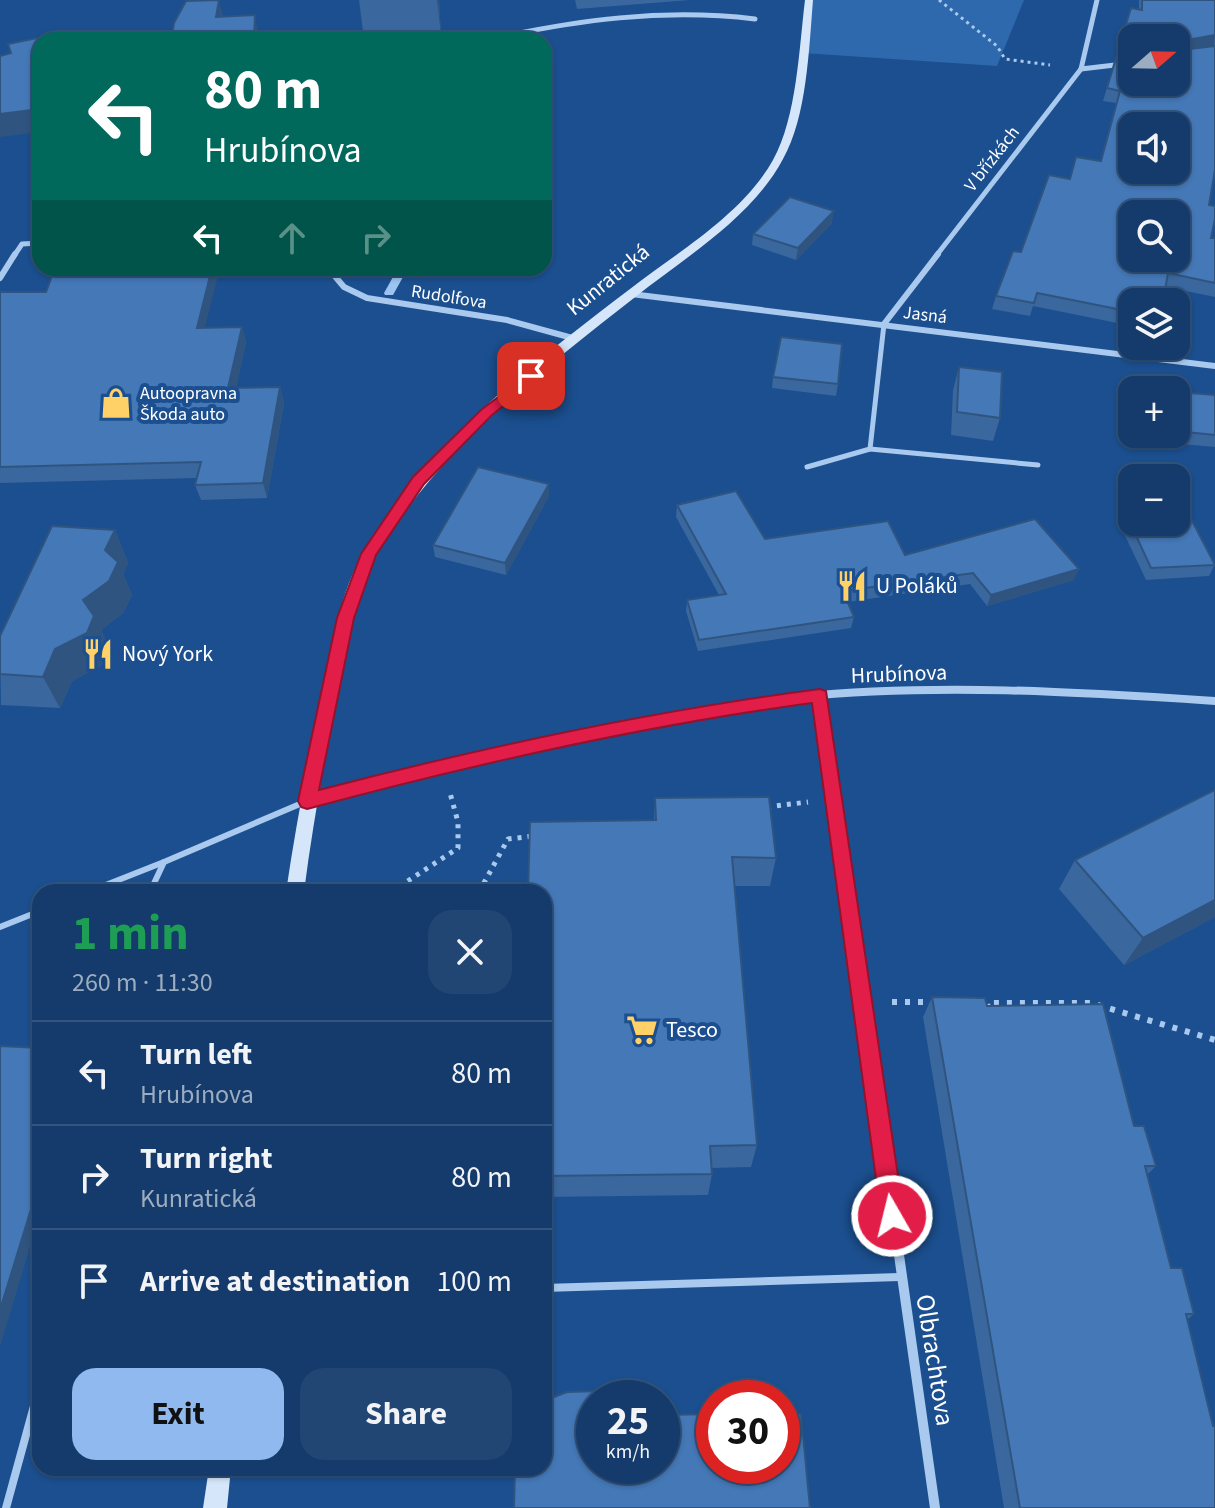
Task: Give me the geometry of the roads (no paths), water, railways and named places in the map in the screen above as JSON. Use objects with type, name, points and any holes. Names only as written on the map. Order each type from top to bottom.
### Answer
[{"type":"street","name":"Kunratická","points":[[296,884],[307,801],[346,618],[369,554],[419,481],[486,413],[706,236],[758,189],[780,157],[802,60],[809,0]]},
{"type":"street","name":"V břízkách","points":[[884,324],[1081,69],[1097,0]]},
{"type":"street","points":[[524,32],[562,24],[688,11],[755,19]]},
{"type":"street","points":[[1081,69],[1118,65]]},
{"type":"street","points":[[0,278],[22,244],[32,243]]},
{"type":"street","name":"Rudolfova","points":[[332,276],[346,290],[367,298],[507,320],[576,339]]},
{"type":"street","name":"Jasná","points":[[631,294],[1215,366]]},
{"type":"street","name":"Hrubínova","points":[[307,801],[442,765],[671,717],[820,695],[927,690],[1038,690],[1215,701]]},
{"type":"street","name":"Olbrachtova","points":[[820,695],[935,1508]]},
{"type":"street","points":[[215,1508],[219,1476]]},
{"type":"lane","points":[[870,449],[884,324]]},
{"type":"lane","points":[[807,467],[870,449],[1038,465]]},
{"type":"lane","points":[[108,884],[307,801]]},
{"type":"lane","points":[[154,884],[164,862]]},
{"type":"lane","points":[[0,927],[32,914]]},
{"type":"lane","points":[[552,1288],[900,1277]]},
{"type":"lane","points":[[6,1508],[32,1413]]},
{"type":"waterway","points":[[389,293],[399,276]]},
{"type":"place","name":"Autoopravna Škoda auto","points":[[116,403]]},
{"type":"place","name":"U Poláků","points":[[852,586]]},
{"type":"place","name":"Nový York","points":[[98,654]]},
{"type":"place","name":"Tesco","points":[[642,1030]]}]
